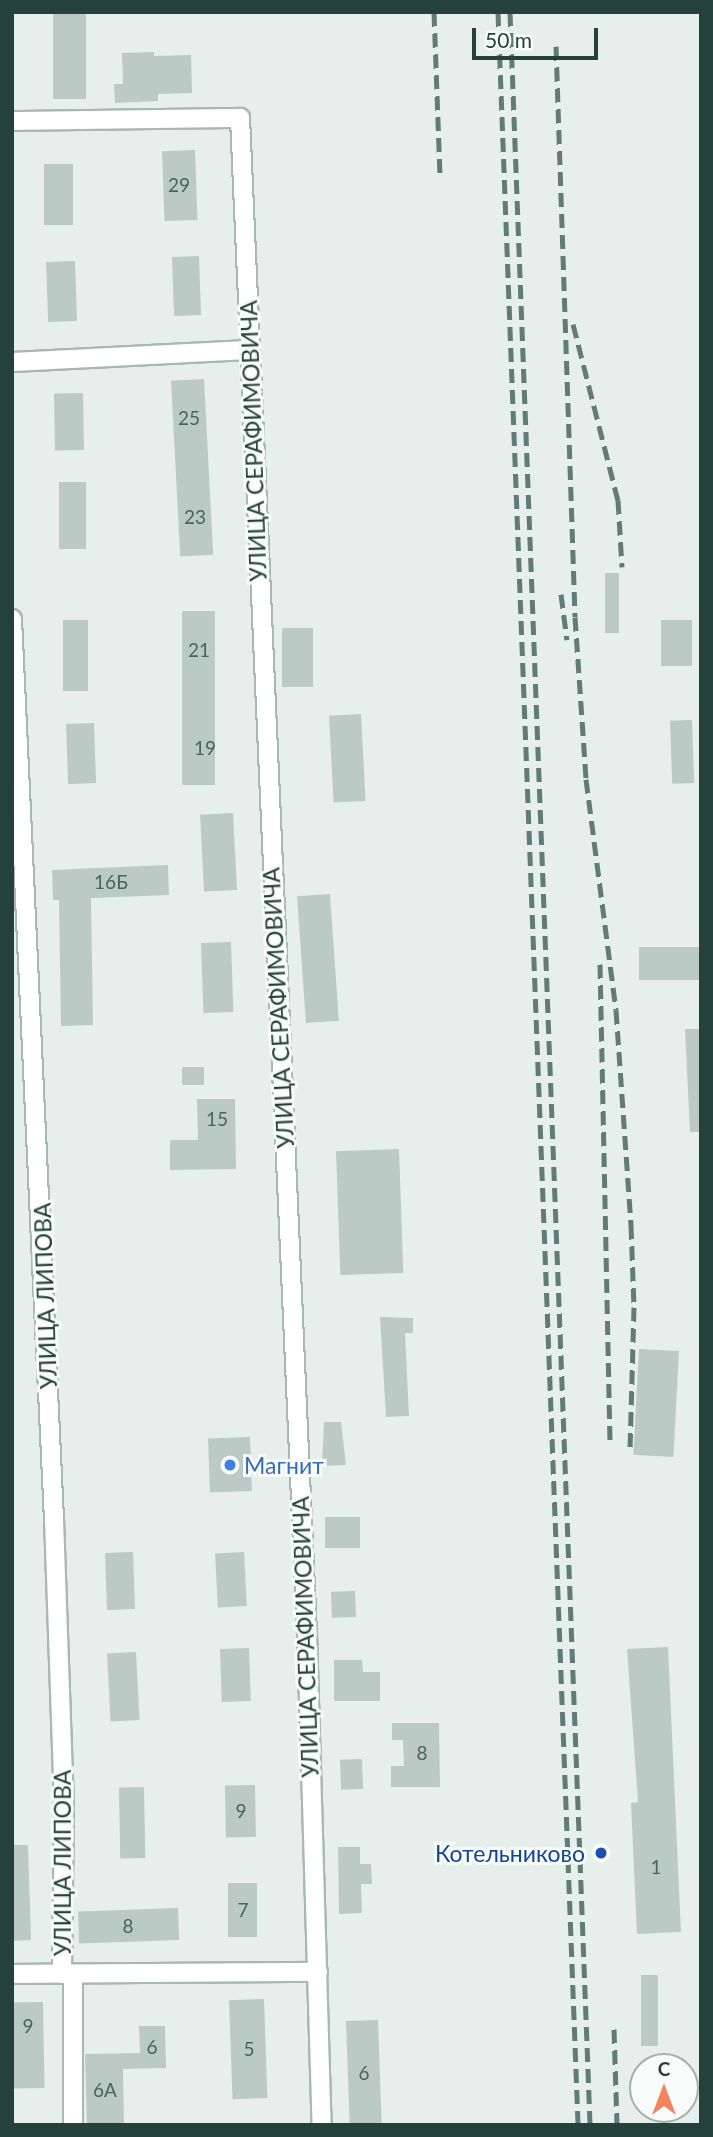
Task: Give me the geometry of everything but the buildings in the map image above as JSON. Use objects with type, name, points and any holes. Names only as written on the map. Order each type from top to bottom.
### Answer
[{"type":"street","name":"УЛИЦА СЕРАФИМОВИЧА","points":[[12,121],[240,118],[307,1633],[322,2125]]},
{"type":"street","points":[[12,362],[250,350]]},
{"type":"street","name":"УЛИЦА ЛИПОВА","points":[[12,619],[55,1546],[72,2125]]},
{"type":"street","points":[[12,1974],[318,1972]]},
{"type":"railway","points":[[434,12],[440,178]]},
{"type":"railway","points":[[498,12],[578,2125]]},
{"type":"railway","points":[[510,12],[590,2125]]},
{"type":"railway","points":[[556,46],[575,617],[586,779],[616,1010],[631,1225],[634,1307],[630,1447]]},
{"type":"railway","points":[[573,324],[618,500],[622,567]]},
{"type":"railway","points":[[561,594],[567,640]]},
{"type":"railway","points":[[600,964],[610,1444]]},
{"type":"railway","points":[[614,2029],[617,2125]]},
{"type":"place","name":"Магнит","points":[[230,1465]]},
{"type":"place","name":"Котельниково","points":[[601,1853]]}]
